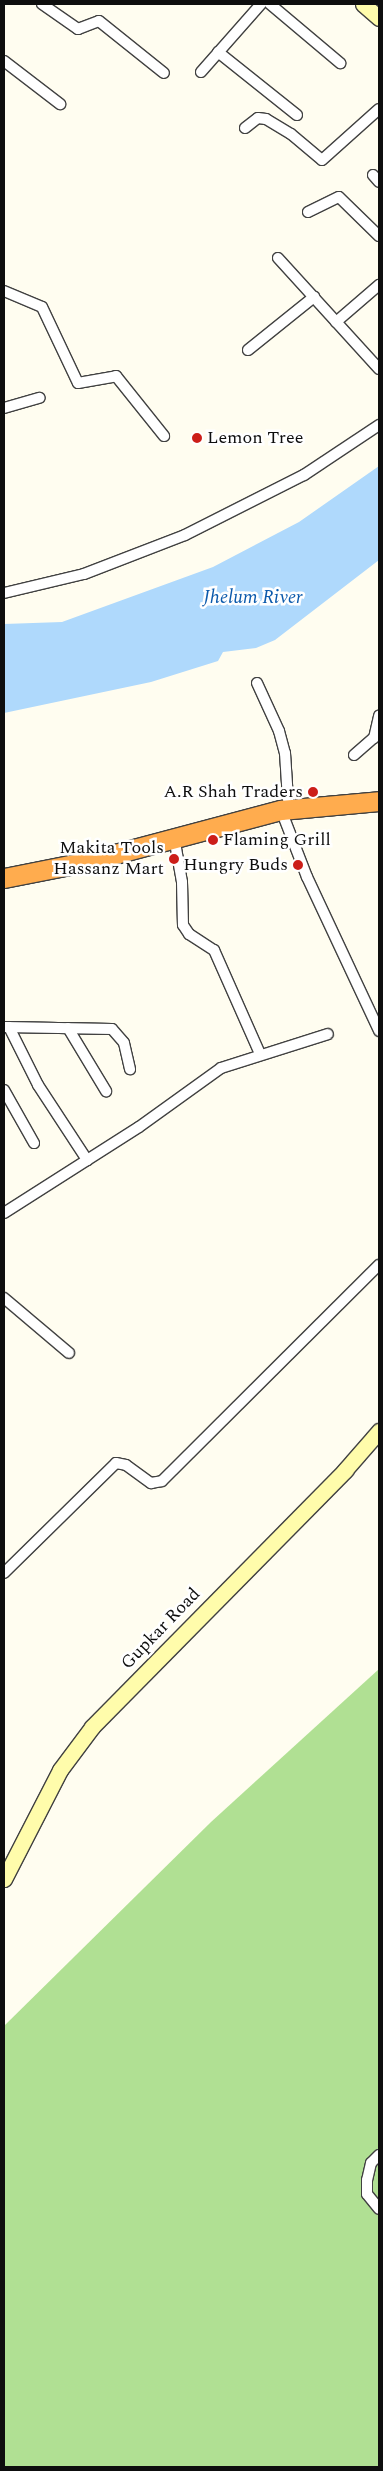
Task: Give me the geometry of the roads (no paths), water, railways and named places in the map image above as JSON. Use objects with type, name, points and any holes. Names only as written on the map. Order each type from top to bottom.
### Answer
[{"type":"highway","points":[[4,878],[85,862],[284,805],[379,791]]},
{"type":"highway","points":[[284,805],[379,801]]},
{"type":"main road","points":[[363,4],[379,18]]},
{"type":"main road","name":"Gupkar Road","points":[[4,1879],[60,1770],[92,1727],[346,1470],[379,1431]]},
{"type":"street","points":[[42,4],[78,29],[99,21],[164,73]]},
{"type":"street","points":[[201,72],[261,4]]},
{"type":"street","points":[[270,4],[340,63]]},
{"type":"street","points":[[218,52],[297,114]]},
{"type":"street","points":[[4,61],[60,104]]},
{"type":"street","points":[[245,128],[258,118],[266,119],[292,134],[322,160],[379,109]]},
{"type":"street","points":[[308,212],[339,197],[379,236]]},
{"type":"street","points":[[278,258],[379,368]]},
{"type":"street","points":[[336,322],[379,285]]},
{"type":"street","points":[[4,291],[42,307],[78,384],[116,376],[164,436]]},
{"type":"street","points":[[248,350],[314,297]]},
{"type":"street","points":[[4,408],[40,398]]},
{"type":"street","points":[[4,594],[84,574],[185,535],[304,475],[379,424]]},
{"type":"street","points":[[257,683],[279,731],[285,753],[284,805],[304,870],[379,1031]]},
{"type":"street","points":[[354,755],[377,735],[379,716]]},
{"type":"street","points":[[174,837],[182,882],[183,925],[189,934],[214,950],[260,1054]]},
{"type":"street","points":[[87,1160],[38,1085],[7,1027],[68,1028],[117,1032],[124,1044],[130,1069]]},
{"type":"street","points":[[68,1028],[106,1091]]},
{"type":"street","points":[[4,1213],[87,1160],[221,1068],[260,1054],[328,1034]]},
{"type":"street","points":[[4,1090],[34,1144]]},
{"type":"street","points":[[4,1573],[111,1466],[122,1463],[151,1482],[162,1480],[379,1265]]},
{"type":"street","points":[[4,1298],[69,1353]]},
{"type":"street","points":[[379,2155],[370,2163],[367,2180],[368,2194],[379,2209]]},
{"type":"water","name":"Jhelum River","points":[[379,466],[379,560],[275,640],[256,648],[223,652],[218,661],[151,682],[4,713],[4,624],[62,622],[213,567],[299,522]]},
{"type":"place","name":"Lemon Tree","points":[[197,438]]},
{"type":"place","name":"A.R Shah Traders","points":[[313,792]]},
{"type":"place","name":"Flaming Grill","points":[[213,840]]},
{"type":"place","name":"Makita Tools Hassanz Mart","points":[[174,859]]},
{"type":"place","name":"Hungry Buds","points":[[298,865]]}]
